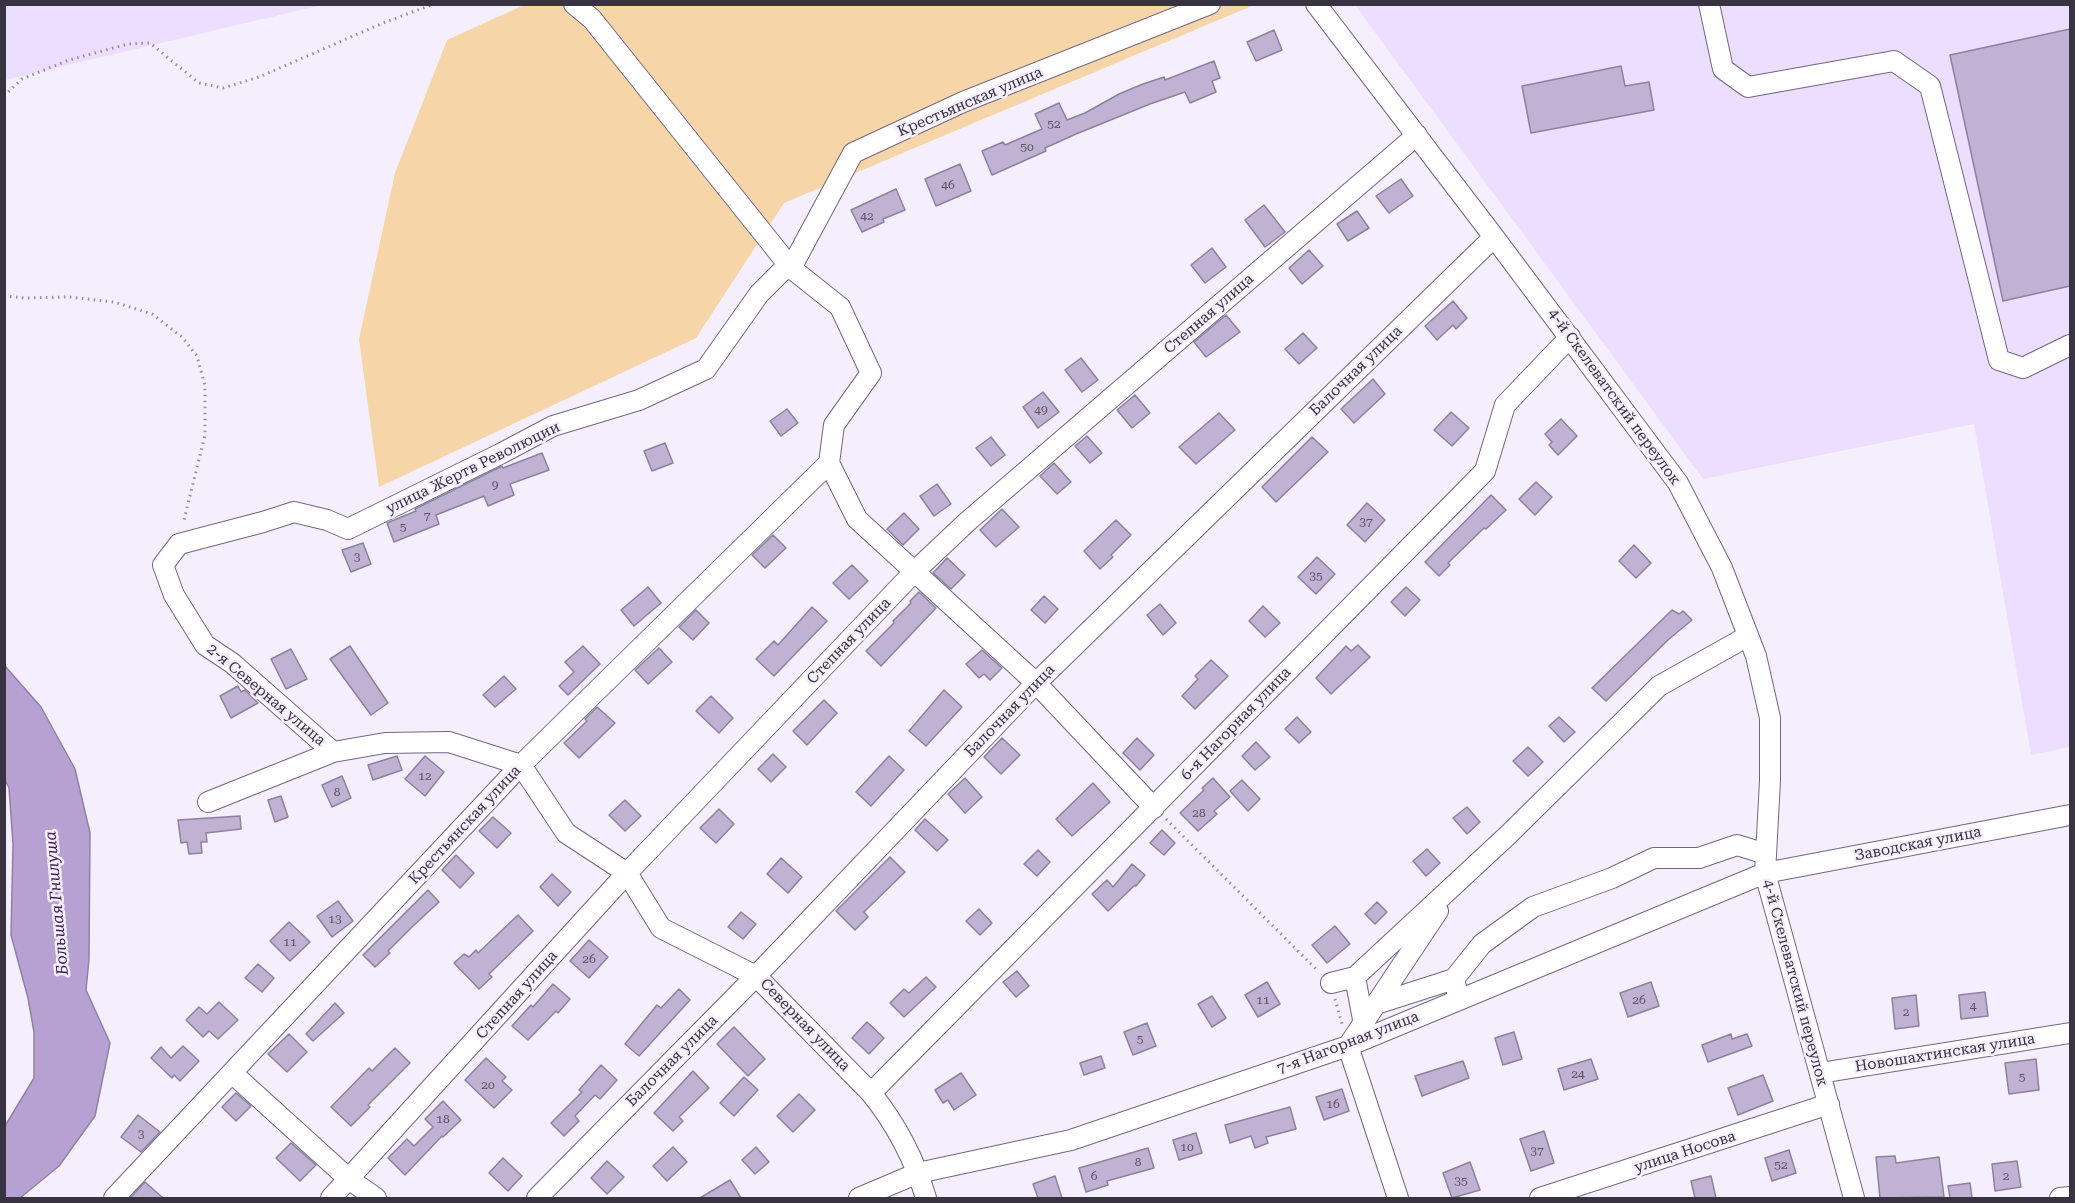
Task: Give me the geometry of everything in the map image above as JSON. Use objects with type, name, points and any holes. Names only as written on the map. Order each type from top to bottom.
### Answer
[{"type":"street","points":[[574,4],[592,19],[791,268],[840,308],[871,373],[834,425],[829,463],[857,519],[1036,683],[1154,808]]},
{"type":"street","name":"Крестьянская улица","points":[[791,268],[853,153],[963,102],[1210,4]]},
{"type":"street","name":"4-й Скелеватский переулок","points":[[1316,4],[1570,337],[1678,483],[1722,568],[1756,656],[1770,718],[1770,781],[1765,864],[1854,1198]]},
{"type":"street","points":[[1709,4],[1723,69],[1748,87],[1894,61],[1930,86],[1999,360],[2022,368],[2070,345]]},
{"type":"street","name":"Степная улица","points":[[331,1198],[350,1180],[627,873],[915,571],[967,522],[1417,135]]},
{"type":"street","name":"Балочная улица","points":[[537,1198],[756,976],[1036,683],[1494,237]]},
{"type":"street","name":"улица Жертв Революции","points":[[179,544],[294,512],[327,520],[348,529],[553,426],[639,400],[706,369],[759,294],[782,271],[791,268]]},
{"type":"street","name":"6-я Нагорная улица","points":[[871,1093],[1485,471],[1505,405],[1570,337]]},
{"type":"street","name":"Крестьянская улица","points":[[114,1198],[521,765],[829,463]]},
{"type":"street","name":"2-я Северная улица","points":[[179,544],[164,565],[174,595],[206,645],[232,663],[333,752]]},
{"type":"street","points":[[1331,984],[1355,977],[1508,835],[1659,686],[1748,636]]},
{"type":"street","points":[[208,802],[333,752],[385,743],[448,742],[521,765]]},
{"type":"street","name":"Северная улица","points":[[521,765],[566,833],[627,873],[661,928],[756,976],[871,1093],[886,1111],[918,1173],[926,1198]]},
{"type":"street","name":"Заводская улица","points":[[1765,864],[2070,815]]},
{"type":"street","points":[[1376,1004],[1454,979],[1482,944],[1533,907],[1612,879],[1654,858],[1699,858],[1737,845],[1765,864]]},
{"type":"street","name":"7-я Нагорная улица","points":[[918,1173],[1071,1140],[1348,1046],[1365,1031],[1459,1000],[1765,864]]},
{"type":"street","points":[[1365,1031],[1376,1004],[1456,883]]},
{"type":"street","points":[[1355,977],[1365,1031]]},
{"type":"street","points":[[1454,979],[1459,1000]]},
{"type":"street","name":"Новошахтинская улица","points":[[1820,1073],[2070,1033]]},
{"type":"street","points":[[1348,1046],[1398,1198]]},
{"type":"street","points":[[232,1073],[350,1180],[376,1198]]},
{"type":"street","name":"улица Носова","points":[[1540,1198],[1587,1191],[1829,1104]]},
{"type":"street","points":[[859,1198],[918,1173]]},
{"type":"street","points":[[2060,1198],[2070,1197]]},
{"type":"path","points":[[4,96],[22,79],[69,60],[128,44],[150,43],[199,82],[223,88],[259,77],[383,23],[434,4]]},
{"type":"path","points":[[4,296],[81,298],[114,303],[152,314],[182,337],[197,356],[205,386],[205,435],[179,544]]},
{"type":"path","points":[[1154,808],[1331,984],[1348,1046]]},
{"type":"shaded area","points":[[5,4],[322,4],[322,5],[5,80]]},
{"type":"shaded area","points":[[524,5],[1254,5],[784,203],[696,338],[379,487],[359,339],[395,173],[447,40]]},
{"type":"shaded area","points":[[1355,5],[2070,5],[2070,747],[2031,755],[1974,424],[1703,479]]},
{"type":"water","name":"Большая Гнилуша","points":[[5,666],[41,707],[75,769],[90,833],[89,959],[86,990],[110,1043],[95,1116],[59,1166],[20,1198],[5,1198],[5,1126],[34,1078],[34,1032],[28,998],[11,935],[13,844],[9,788],[4,778]]},
{"type":"building","points":[[2070,29],[2070,286],[2003,301],[1950,55]]},
{"type":"building","points":[[1274,30],[1282,50],[1256,61],[1247,42]]},
{"type":"building","points":[[1214,61],[1220,78],[1212,81],[1216,92],[1190,103],[1185,92],[1150,104],[1076,134],[1045,148],[1046,151],[992,175],[982,151],[1003,142],[1005,145],[1042,129],[1035,114],[1059,103],[1067,120],[1143,84],[1164,77],[1165,80]]},
{"type":"building","points":[[1621,66],[1625,86],[1649,82],[1654,110],[1531,133],[1522,86]]},
{"type":"building","points":[[960,164],[971,191],[936,206],[925,179]]},
{"type":"building","points":[[1401,179],[1413,196],[1389,213],[1376,196]]},
{"type":"building","points":[[896,189],[905,210],[883,219],[884,222],[862,232],[851,210]]},
{"type":"building","points":[[1264,205],[1285,232],[1265,247],[1245,220]]},
{"type":"building","points":[[1357,211],[1369,228],[1348,241],[1337,224]]},
{"type":"building","points":[[1212,248],[1226,267],[1205,283],[1191,265]]},
{"type":"building","points":[[1309,250],[1323,266],[1302,284],[1289,268]]},
{"type":"building","points":[[1453,301],[1467,318],[1456,329],[1453,325],[1437,340],[1425,326]]},
{"type":"building","points":[[1226,315],[1240,332],[1206,357],[1194,342]]},
{"type":"building","points":[[1303,333],[1317,348],[1299,364],[1285,349]]},
{"type":"building","points":[[1081,358],[1098,380],[1082,392],[1065,370]]},
{"type":"building","points":[[1373,379],[1385,394],[1354,423],[1341,409]]},
{"type":"building","points":[[1043,392],[1059,412],[1038,428],[1023,407]]},
{"type":"building","points":[[1135,395],[1150,413],[1132,428],[1117,410]]},
{"type":"building","points":[[787,409],[798,423],[781,436],[770,421]]},
{"type":"building","points":[[1451,412],[1469,428],[1452,446],[1434,430]]},
{"type":"building","points":[[1219,413],[1235,430],[1196,464],[1179,447]]},
{"type":"building","points":[[1561,419],[1577,436],[1558,455],[1549,445],[1552,442],[1545,434]]},
{"type":"building","points":[[1087,436],[1102,453],[1090,463],[1075,446]]},
{"type":"building","points":[[991,437],[1005,455],[991,466],[976,448]]},
{"type":"building","points":[[1312,437],[1328,452],[1276,502],[1262,487]]},
{"type":"building","points":[[665,443],[673,463],[652,471],[644,451]]},
{"type":"building","points":[[542,453],[549,470],[510,484],[514,495],[488,506],[484,496],[436,515],[439,524],[394,542],[387,523],[416,511],[415,509],[502,466],[503,468]]},
{"type":"building","points":[[1054,463],[1071,482],[1057,494],[1040,476]]},
{"type":"building","points":[[1536,482],[1552,497],[1535,515],[1519,499]]},
{"type":"building","points":[[937,484],[951,504],[934,516],[920,496]]},
{"type":"building","points":[[1491,495],[1506,510],[1448,563],[1450,565],[1439,576],[1425,562]]},
{"type":"building","points":[[1367,503],[1385,520],[1365,542],[1347,525]]},
{"type":"building","points":[[1002,509],[1019,527],[996,547],[980,530]]},
{"type":"building","points":[[904,513],[919,529],[903,545],[887,529]]},
{"type":"building","points":[[1116,520],[1131,535],[1100,569],[1084,551]]},
{"type":"building","points":[[773,535],[786,548],[765,568],[752,555]]},
{"type":"building","points":[[363,543],[371,564],[351,572],[342,550]]},
{"type":"building","points":[[1634,545],[1651,563],[1636,578],[1619,561]]},
{"type":"building","points":[[1317,557],[1335,574],[1316,594],[1298,577]]},
{"type":"building","points":[[947,558],[965,575],[951,589],[933,573]]},
{"type":"building","points":[[852,565],[868,581],[849,599],[833,583]]},
{"type":"building","points":[[648,587],[661,603],[634,626],[621,610]]},
{"type":"building","points":[[1406,587],[1420,600],[1405,616],[1391,602]]},
{"type":"building","points":[[919,592],[936,608],[881,666],[866,651],[894,623],[893,621]]},
{"type":"building","points":[[1044,596],[1058,609],[1045,623],[1031,610]]},
{"type":"building","points":[[1160,604],[1176,623],[1163,635],[1147,615]]},
{"type":"building","points":[[1263,606],[1280,623],[1265,637],[1249,621]]},
{"type":"building","points":[[812,607],[827,621],[774,676],[756,659],[774,641],[778,645]]},
{"type":"building","points":[[696,610],[709,623],[693,640],[679,627]]},
{"type":"building","points":[[1672,610],[1679,614],[1683,611],[1692,620],[1668,640],[1606,701],[1592,688]]},
{"type":"building","points":[[1358,645],[1370,657],[1331,694],[1316,678],[1346,646],[1351,651]]},
{"type":"building","points":[[350,646],[388,703],[371,715],[330,659]]},
{"type":"building","points":[[583,646],[600,664],[568,695],[559,686],[574,672],[565,662]]},
{"type":"building","points":[[659,648],[672,662],[648,684],[635,670]]},
{"type":"building","points":[[291,649],[307,679],[286,689],[271,659]]},
{"type":"building","points":[[982,650],[1002,668],[990,680],[984,674],[979,678],[966,664]]},
{"type":"building","points":[[1211,660],[1228,676],[1195,709],[1182,696],[1198,679],[1195,676]]},
{"type":"building","points":[[504,676],[516,689],[495,707],[483,695]]},
{"type":"building","points":[[238,686],[241,692],[245,690],[258,703],[231,718],[220,696]]},
{"type":"building","points":[[944,690],[962,707],[926,746],[909,731]]},
{"type":"building","points":[[711,696],[733,718],[719,733],[696,711]]},
{"type":"building","points":[[824,700],[837,713],[807,745],[793,731]]},
{"type":"building","points":[[597,707],[615,723],[579,758],[564,743],[587,721],[585,719]]},
{"type":"building","points":[[1297,717],[1311,732],[1299,743],[1285,729]]},
{"type":"building","points":[[1559,717],[1575,732],[1564,742],[1549,726]]},
{"type":"building","points":[[1002,738],[1020,755],[1001,774],[984,757]]},
{"type":"building","points":[[1137,738],[1154,755],[1140,770],[1123,753]]},
{"type":"building","points":[[1256,742],[1270,757],[1255,770],[1242,756]]},
{"type":"building","points":[[1528,747],[1543,762],[1528,776],[1513,761]]},
{"type":"building","points":[[773,754],[786,767],[771,782],[758,769]]},
{"type":"building","points":[[397,756],[402,770],[373,780],[368,765]]},
{"type":"building","points":[[425,756],[444,772],[425,796],[405,779]]},
{"type":"building","points":[[889,756],[904,770],[871,806],[856,792]]},
{"type":"building","points":[[342,776],[351,798],[332,807],[322,785]]},
{"type":"building","points":[[965,778],[982,797],[965,813],[948,794]]},
{"type":"building","points":[[1213,778],[1230,797],[1214,811],[1217,814],[1198,831],[1180,813]]},
{"type":"building","points":[[1242,780],[1260,799],[1248,811],[1230,791]]},
{"type":"building","points":[[1093,783],[1110,802],[1072,836],[1056,819]]},
{"type":"building","points":[[281,796],[288,817],[275,822],[268,800]]},
{"type":"building","points":[[625,800],[641,816],[625,831],[609,815]]},
{"type":"building","points":[[1467,807],[1480,822],[1467,834],[1453,818]]},
{"type":"building","points":[[719,809],[734,824],[716,843],[700,828]]},
{"type":"building","points":[[240,816],[241,829],[206,833],[207,842],[201,842],[202,853],[189,854],[187,842],[181,843],[178,820]]},
{"type":"building","points":[[493,817],[511,833],[497,848],[479,831]]},
{"type":"building","points":[[925,819],[948,840],[937,851],[915,830]]},
{"type":"building","points":[[1162,830],[1175,843],[1164,855],[1150,843]]},
{"type":"building","points":[[1427,849],[1440,863],[1426,876],[1413,861]]},
{"type":"building","points":[[1038,850],[1050,862],[1037,876],[1024,864]]},
{"type":"building","points":[[456,855],[474,873],[460,888],[442,870]]},
{"type":"building","points":[[890,857],[905,872],[864,912],[868,917],[855,930],[836,911]]},
{"type":"building","points":[[781,858],[802,877],[788,893],[767,874]]},
{"type":"building","points":[[1132,864],[1145,875],[1108,911],[1092,894],[1107,880],[1113,887]]},
{"type":"building","points":[[552,874],[571,892],[558,906],[540,887]]},
{"type":"building","points":[[428,890],[439,902],[388,951],[390,953],[375,967],[363,955]]},
{"type":"building","points":[[338,901],[353,921],[332,937],[317,916]]},
{"type":"building","points":[[1377,902],[1387,912],[1375,924],[1365,914]]},
{"type":"building","points":[[979,909],[992,923],[980,935],[966,921]]},
{"type":"building","points":[[741,912],[756,924],[743,939],[728,927]]},
{"type":"building","points":[[518,915],[533,931],[489,974],[492,977],[479,989],[454,963],[464,954],[469,957],[476,950],[478,953]]},
{"type":"building","points":[[289,922],[310,942],[290,961],[270,941]]},
{"type":"building","points":[[1335,926],[1350,944],[1327,963],[1312,945]]},
{"type":"building","points":[[589,940],[608,957],[589,978],[570,961]]},
{"type":"building","points":[[258,964],[274,978],[262,992],[245,978]]},
{"type":"building","points":[[1017,971],[1029,986],[1016,997],[1003,982]]},
{"type":"building","points":[[926,977],[936,987],[904,1017],[890,1003],[904,989],[909,993]]},
{"type":"building","points":[[1267,982],[1280,1004],[1258,1017],[1245,995]]},
{"type":"building","points":[[1651,982],[1659,1006],[1628,1017],[1620,993]]},
{"type":"building","points":[[553,984],[570,999],[528,1040],[512,1026]]},
{"type":"building","points":[[679,989],[690,1000],[639,1056],[625,1044],[657,1005],[661,1008]]},
{"type":"building","points":[[1985,992],[1988,1016],[1961,1019],[1959,995]]},
{"type":"building","points":[[1916,995],[1919,1026],[1895,1029],[1892,998]]},
{"type":"building","points":[[1212,996],[1226,1018],[1212,1027],[1198,1004]]},
{"type":"building","points":[[219,1002],[238,1020],[218,1039],[209,1031],[203,1037],[186,1020],[199,1007],[207,1014]]},
{"type":"building","points":[[335,1003],[344,1013],[313,1041],[306,1034]]},
{"type":"building","points":[[867,1022],[884,1038],[869,1054],[852,1038]]},
{"type":"building","points":[[1147,1023],[1156,1046],[1133,1055],[1124,1032]]},
{"type":"building","points":[[734,1027],[765,1059],[748,1076],[717,1044]]},
{"type":"building","points":[[1514,1032],[1522,1059],[1503,1065],[1495,1038]]},
{"type":"building","points":[[289,1034],[307,1052],[287,1072],[268,1054]]},
{"type":"building","points":[[1731,1034],[1732,1039],[1747,1034],[1752,1046],[1708,1062],[1702,1045]]},
{"type":"building","points":[[183,1046],[199,1061],[180,1081],[174,1075],[172,1078],[151,1058],[161,1047],[171,1058]]},
{"type":"building","points":[[395,1048],[410,1063],[368,1105],[370,1107],[351,1126],[331,1107],[369,1068],[372,1071]]},
{"type":"building","points":[[1101,1056],[1105,1068],[1084,1075],[1080,1063]]},
{"type":"building","points":[[486,1058],[506,1077],[502,1081],[512,1090],[494,1108],[465,1080]]},
{"type":"building","points":[[1591,1059],[1598,1079],[1564,1090],[1558,1069]]},
{"type":"building","points":[[2036,1059],[2039,1090],[2009,1094],[2005,1063]]},
{"type":"building","points":[[1463,1061],[1469,1078],[1422,1096],[1415,1076]]},
{"type":"building","points":[[601,1065],[617,1080],[600,1099],[595,1095],[575,1116],[579,1121],[564,1136],[551,1123],[582,1092],[579,1090]]},
{"type":"building","points":[[693,1071],[709,1088],[679,1117],[683,1121],[673,1131],[654,1113]]},
{"type":"building","points":[[961,1073],[976,1095],[954,1110],[948,1100],[943,1103],[935,1090]]},
{"type":"building","points":[[1763,1075],[1773,1101],[1738,1115],[1728,1088]]},
{"type":"building","points":[[744,1077],[758,1090],[734,1116],[720,1103]]},
{"type":"building","points":[[1342,1089],[1349,1111],[1324,1120],[1316,1097]]},
{"type":"building","points":[[236,1093],[251,1106],[236,1121],[222,1107]]},
{"type":"building","points":[[799,1094],[815,1110],[793,1132],[777,1116]]},
{"type":"building","points":[[443,1101],[461,1120],[442,1136],[405,1175],[388,1158],[407,1139],[414,1146],[433,1127],[425,1119]]},
{"type":"building","points":[[1290,1107],[1296,1129],[1266,1137],[1268,1143],[1255,1148],[1251,1136],[1230,1143],[1225,1125]]},
{"type":"building","points":[[138,1115],[160,1132],[141,1152],[121,1137]]},
{"type":"building","points":[[1544,1131],[1554,1163],[1531,1171],[1520,1139]]},
{"type":"building","points":[[1196,1133],[1202,1153],[1179,1160],[1173,1140]]},
{"type":"building","points":[[291,1143],[316,1165],[300,1181],[276,1158]]},
{"type":"building","points":[[673,1147],[687,1162],[667,1181],[653,1166]]},
{"type":"building","points":[[756,1147],[769,1162],[755,1174],[742,1160]]},
{"type":"building","points":[[1148,1148],[1154,1168],[1107,1181],[1108,1185],[1086,1192],[1079,1168]]},
{"type":"building","points":[[1789,1150],[1796,1173],[1772,1181],[1765,1158]]},
{"type":"building","points":[[1895,1156],[1896,1163],[1939,1157],[1944,1197],[1880,1198],[1876,1157]]},
{"type":"building","points":[[503,1158],[522,1176],[508,1191],[489,1173]]},
{"type":"building","points":[[607,1161],[624,1177],[607,1194],[591,1178]]},
{"type":"building","points":[[2017,1161],[2021,1187],[1995,1191],[1992,1164]]},
{"type":"building","points":[[1470,1162],[1480,1190],[1452,1198],[1443,1173]]},
{"type":"building","points":[[1055,1176],[1062,1198],[1038,1198],[1033,1184]]},
{"type":"building","points":[[1711,1176],[1716,1198],[1695,1198],[1691,1181]]},
{"type":"building","points":[[730,1180],[741,1198],[700,1198]]},
{"type":"building","points":[[145,1182],[163,1198],[130,1198]]},
{"type":"building","points":[[1970,1183],[1972,1198],[1950,1198],[1948,1186]]}]
